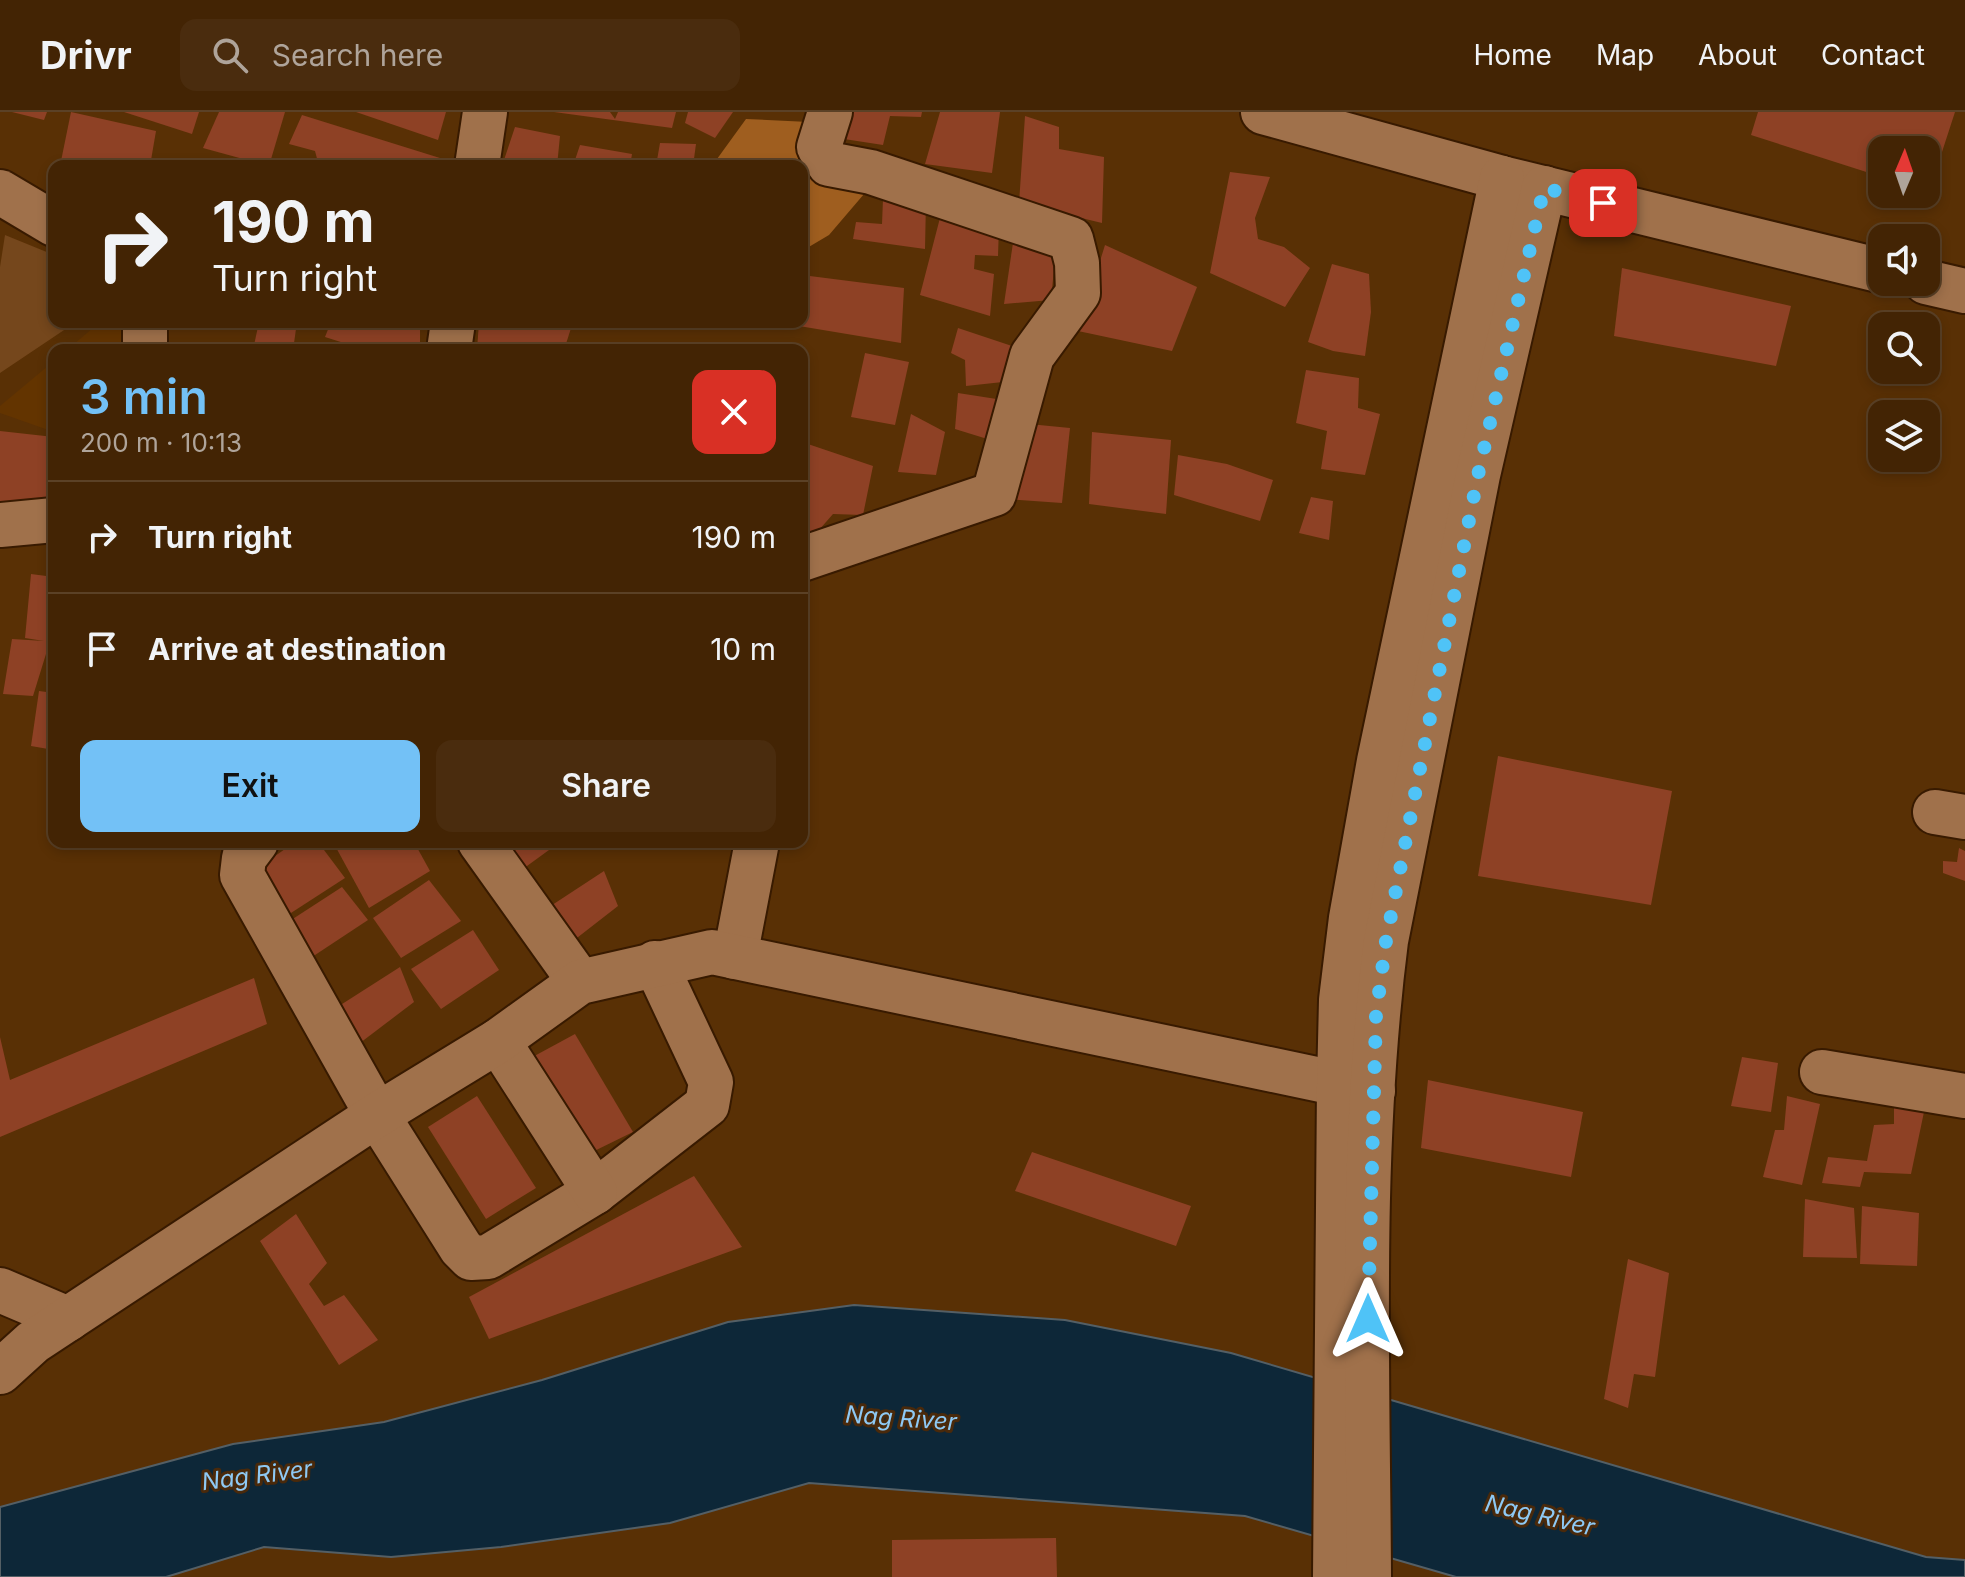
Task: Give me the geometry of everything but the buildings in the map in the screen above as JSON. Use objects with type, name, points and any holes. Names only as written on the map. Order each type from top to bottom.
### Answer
[{"type":"street","points":[[478,160],[485,112]]},
{"type":"street","points":[[808,557],[994,494],[1032,356],[1078,293],[1077,263],[1071,239],[871,172],[829,164],[819,147],[830,112]]},
{"type":"street","points":[[1263,112],[1367,126],[1502,178],[1868,268]]},
{"type":"street","points":[[1335,1577],[1352,1432],[1356,1088],[1341,1000],[1363,847],[1502,178]]},
{"type":"street","points":[[1356,1088],[1376,1015],[1386,941],[1478,475],[1544,188]]},
{"type":"street","points":[[0,192],[48,220]]},
{"type":"street","points":[[1940,285],[1965,291]]},
{"type":"street","points":[[0,525],[48,521]]},
{"type":"street","points":[[252,848],[244,858],[242,875],[377,1115],[461,1248],[471,1258],[488,1257],[595,1192],[707,1105],[711,1082],[655,963]]},
{"type":"street","points":[[484,848],[580,982]]},
{"type":"street","points":[[735,957],[756,848]]},
{"type":"street","points":[[0,1372],[33,1342],[377,1115],[498,1041],[580,982],[655,963],[712,952],[1356,1088]]},
{"type":"street","points":[[498,1041],[595,1192]]},
{"type":"street","points":[[1822,1072],[1965,1096]]},
{"type":"street","points":[[0,1290],[68,1319]]},
{"type":"street","points":[[1352,1432],[1369,1577]]},
{"type":"shaded area","points":[[746,119],[809,122],[870,187],[829,235],[808,247],[808,160],[717,159]]},
{"type":"shaded area","points":[[5,235],[48,253],[48,328],[67,328],[0,373],[0,267]]},
{"type":"shaded area","points":[[93,328],[123,328],[129,344],[74,344]]},
{"type":"shaded area","points":[[48,366],[48,430],[0,413],[0,406]]},
{"type":"water","name":"Nag River","points":[[854,1305],[1065,1320],[1231,1353],[1926,1557],[1965,1560],[1965,1577],[1456,1577],[1245,1516],[809,1483],[670,1523],[501,1547],[391,1557],[264,1547],[166,1577],[0,1577],[0,1507],[233,1444],[384,1422],[542,1380],[728,1322]]},
{"type":"route","points":[[1368,1319],[1376,1015],[1386,941],[1478,475],[1544,188],[1603,203]]}]
